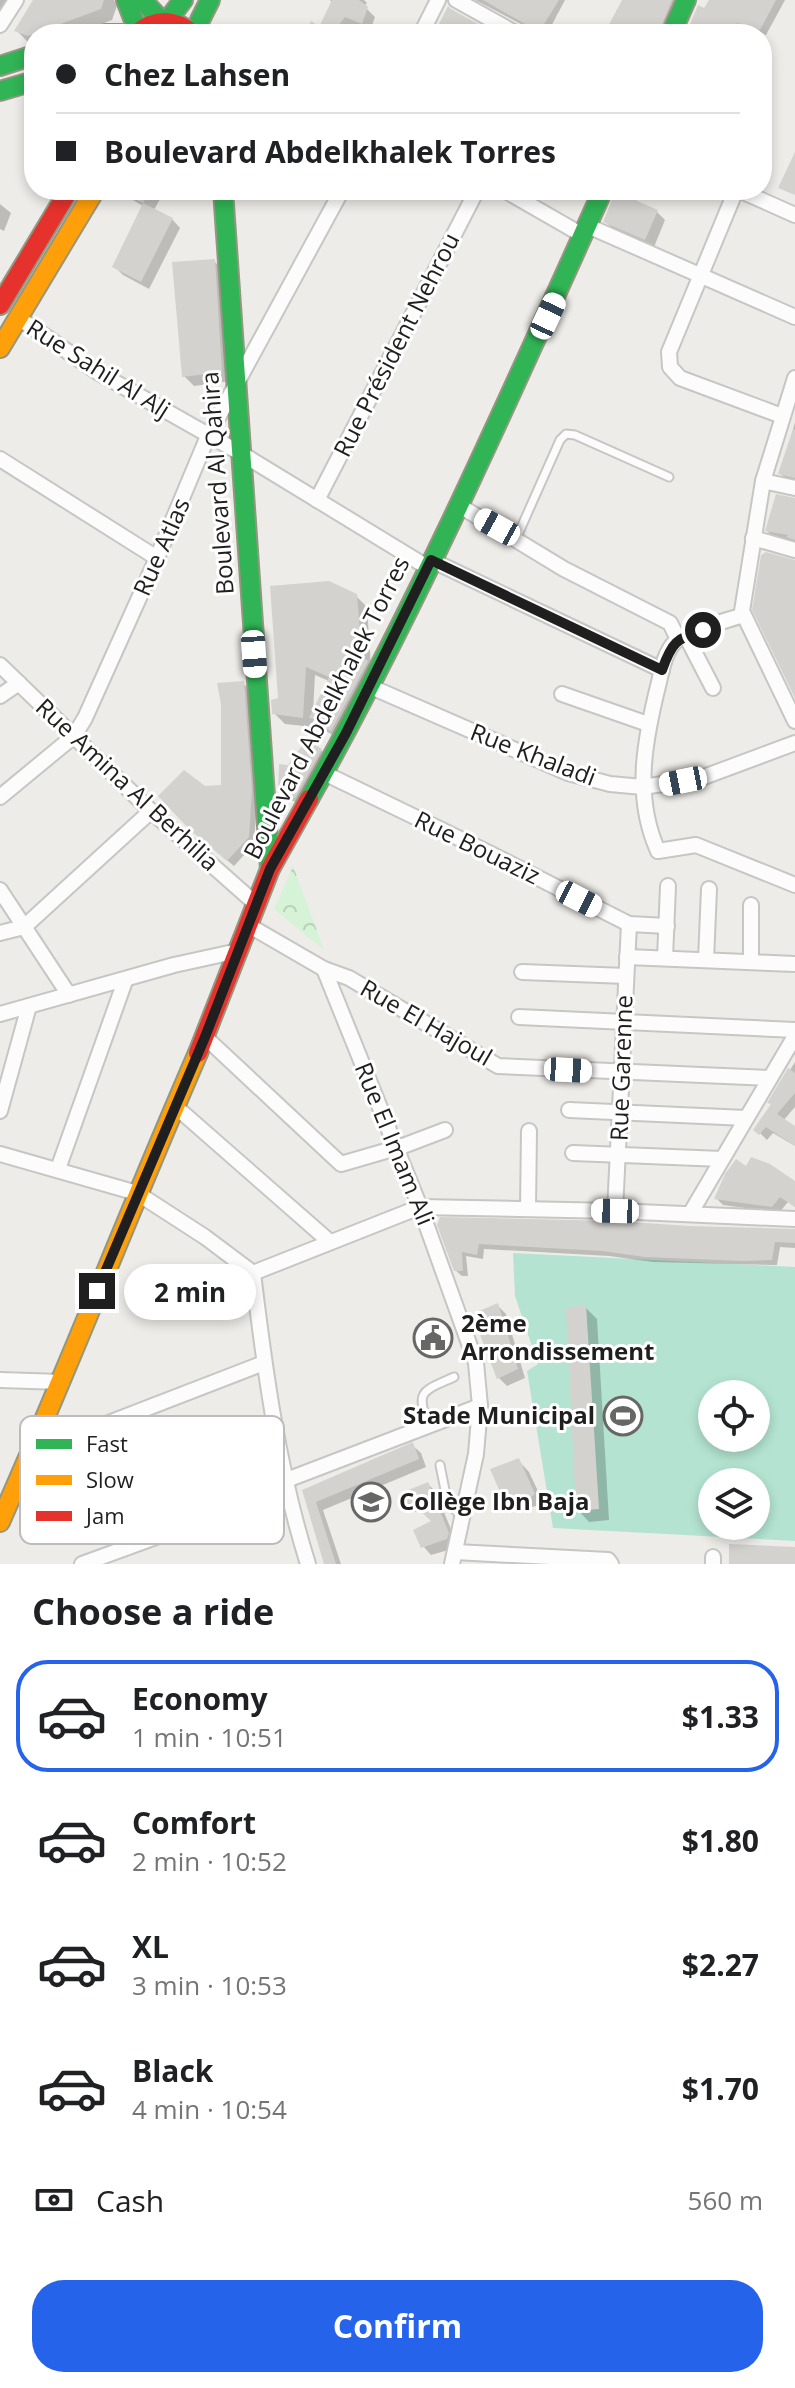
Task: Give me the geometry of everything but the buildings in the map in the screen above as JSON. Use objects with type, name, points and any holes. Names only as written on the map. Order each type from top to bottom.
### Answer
[{"type":"main road","points":[[126,0],[132,24]]},
{"type":"main road","points":[[142,0],[164,20],[177,24]]},
{"type":"main road","points":[[149,24],[164,20],[183,0]]},
{"type":"main road","points":[[199,24],[210,0]]},
{"type":"main road","points":[[675,24],[686,0]]},
{"type":"main road","points":[[0,66],[24,58]]},
{"type":"main road","points":[[0,91],[24,84]]},
{"type":"main road","points":[[0,305],[63,200]]},
{"type":"main road","points":[[0,348],[89,200]]},
{"type":"main road","name":"Boulevard Al Qahira","points":[[224,200],[270,869]]},
{"type":"main road","name":"Boulevard Abdelkhalek Torres","points":[[47,1416],[137,1193],[205,1037],[270,869],[324,773],[460,506],[599,200]]},
{"type":"main road","name":"Boulevard Abdelkhalek Torres","points":[[0,1522],[20,1477]]},
{"type":"street","points":[[0,25],[16,0]]},
{"type":"street","points":[[426,24],[438,0]]},
{"type":"street","points":[[456,0],[499,24]]},
{"type":"street","name":"Rue Atlas","points":[[74,736],[104,680],[208,436],[337,200]]},
{"type":"street","name":"Rue Président Nehrou","points":[[317,500],[472,200]]},
{"type":"street","points":[[524,200],[586,231],[701,274],[795,317]]},
{"type":"street","points":[[733,200],[669,352],[671,369],[680,378],[787,413]]},
{"type":"street","points":[[760,200],[795,215]]},
{"type":"street","name":"Rue Sahil Al Alj","points":[[17,317],[99,373],[429,564],[662,670]]},
{"type":"street","points":[[795,378],[787,413],[763,481],[743,615],[795,721]]},
{"type":"street","points":[[0,459],[157,558]]},
{"type":"street","points":[[763,481],[795,488]]},
{"type":"street","points":[[460,506],[564,569],[670,623],[713,688]]},
{"type":"street","points":[[753,538],[795,550]]},
{"type":"street","points":[[743,615],[682,638],[672,646],[662,670],[648,724],[643,787],[648,822],[658,851],[696,845],[795,885]]},
{"type":"street","name":"Rue Amina Al Berhilia","points":[[0,665],[151,811],[256,904]]},
{"type":"street","points":[[0,696],[19,683]]},
{"type":"street","name":"Rue Khaladi","points":[[369,686],[568,773],[610,784],[643,787],[701,778],[795,743]]},
{"type":"street","points":[[562,694],[648,724]]},
{"type":"street","points":[[0,797],[74,736]]},
{"type":"street","name":"Rue Bouaziz","points":[[324,773],[629,924]]},
{"type":"street","points":[[0,933],[24,927],[151,811]]},
{"type":"street","points":[[665,958],[668,886]]},
{"type":"street","points":[[706,960],[709,889]]},
{"type":"street","points":[[0,890],[69,995]]},
{"type":"street","points":[[751,905],[751,961]]},
{"type":"street","points":[[629,924],[667,926]]},
{"type":"street","name":"Rue Garenne","points":[[615,1211],[629,924]]},
{"type":"street","points":[[248,925],[324,969]]},
{"type":"street","points":[[0,1014],[174,965],[238,951]]},
{"type":"street","points":[[627,957],[795,964]]},
{"type":"street","name":"Rue El Hajoul","points":[[324,969],[349,978],[498,1066],[770,1078]]},
{"type":"street","name":"Rue El Imam Ali","points":[[324,969],[420,1207],[476,1363],[480,1406],[476,1454],[453,1558]]},
{"type":"street","points":[[522,972],[626,976]]},
{"type":"street","points":[[58,1169],[125,981]]},
{"type":"street","points":[[0,1111],[29,1006]]},
{"type":"street","points":[[519,1017],[795,1033],[790,1057],[770,1078],[690,1214]]},
{"type":"street","points":[[205,1037],[341,1164],[445,1130]]},
{"type":"street","points":[[176,1107],[330,1242]]},
{"type":"street","points":[[569,1110],[746,1118]]},
{"type":"street","points":[[528,1209],[529,1131]]},
{"type":"street","points":[[573,1153],[722,1159]]},
{"type":"street","points":[[0,1154],[137,1193],[253,1273],[273,1416]]},
{"type":"street","points":[[253,1273],[420,1207],[795,1219]]},
{"type":"street","points":[[127,1416],[264,1363]]},
{"type":"street","points":[[0,1380],[62,1382]]},
{"type":"street","points":[[308,1564],[284,1481],[480,1406]]},
{"type":"street","points":[[82,1564],[120,1557],[145,1544]]},
{"type":"street","points":[[453,1558],[610,1563]]},
{"type":"lane","points":[[515,540],[560,440],[566,434],[575,435],[669,477]]},
{"type":"lane","points":[[429,1425],[421,1405],[424,1391],[454,1377]]},
{"type":"lane","points":[[440,1465],[447,1500],[464,1519]]},
{"type":"green space","points":[[293,866],[324,950],[274,909]]},
{"type":"green space","name":"Stade Municipal","points":[[513,1253],[795,1267],[795,1541],[770,1540],[770,1468],[698,1468],[698,1536],[553,1528],[527,1371],[538,1364],[515,1296]]},
{"type":"traffic: fast","points":[[126,0],[135,24]]},
{"type":"traffic: fast","points":[[142,0],[161,20]]},
{"type":"traffic: fast","points":[[168,20],[183,0]]},
{"type":"traffic: fast","points":[[199,24],[210,0]]},
{"type":"traffic: fast","points":[[675,24],[686,0]]},
{"type":"traffic: fast","points":[[0,66],[24,58]]},
{"type":"traffic: fast","points":[[0,91],[24,84]]},
{"type":"traffic: fast","points":[[224,200],[270,869]]},
{"type":"traffic: fast","points":[[309,799],[426,574],[598,200]]},
{"type":"traffic: slow","points":[[0,348],[89,200]]},
{"type":"traffic: slow","points":[[45,1416],[198,1053]]},
{"type":"traffic: slow","points":[[0,1522],[20,1475]]},
{"type":"traffic: jam","points":[[154,24],[176,24]]},
{"type":"traffic: jam","points":[[0,305],[63,200]]},
{"type":"traffic: jam","points":[[198,1053],[270,869],[309,799]]},
{"type":"place","name":"2ème Arrondissement","points":[[433,1338]]},
{"type":"place","name":"Stade Municipal","points":[[623,1416]]},
{"type":"place","name":"Collège Ibn Baja","points":[[371,1502]]},
{"type":"route","points":[[97,1291],[205,1037],[270,869],[346,733],[431,560],[662,670],[678,639],[703,630]]}]
